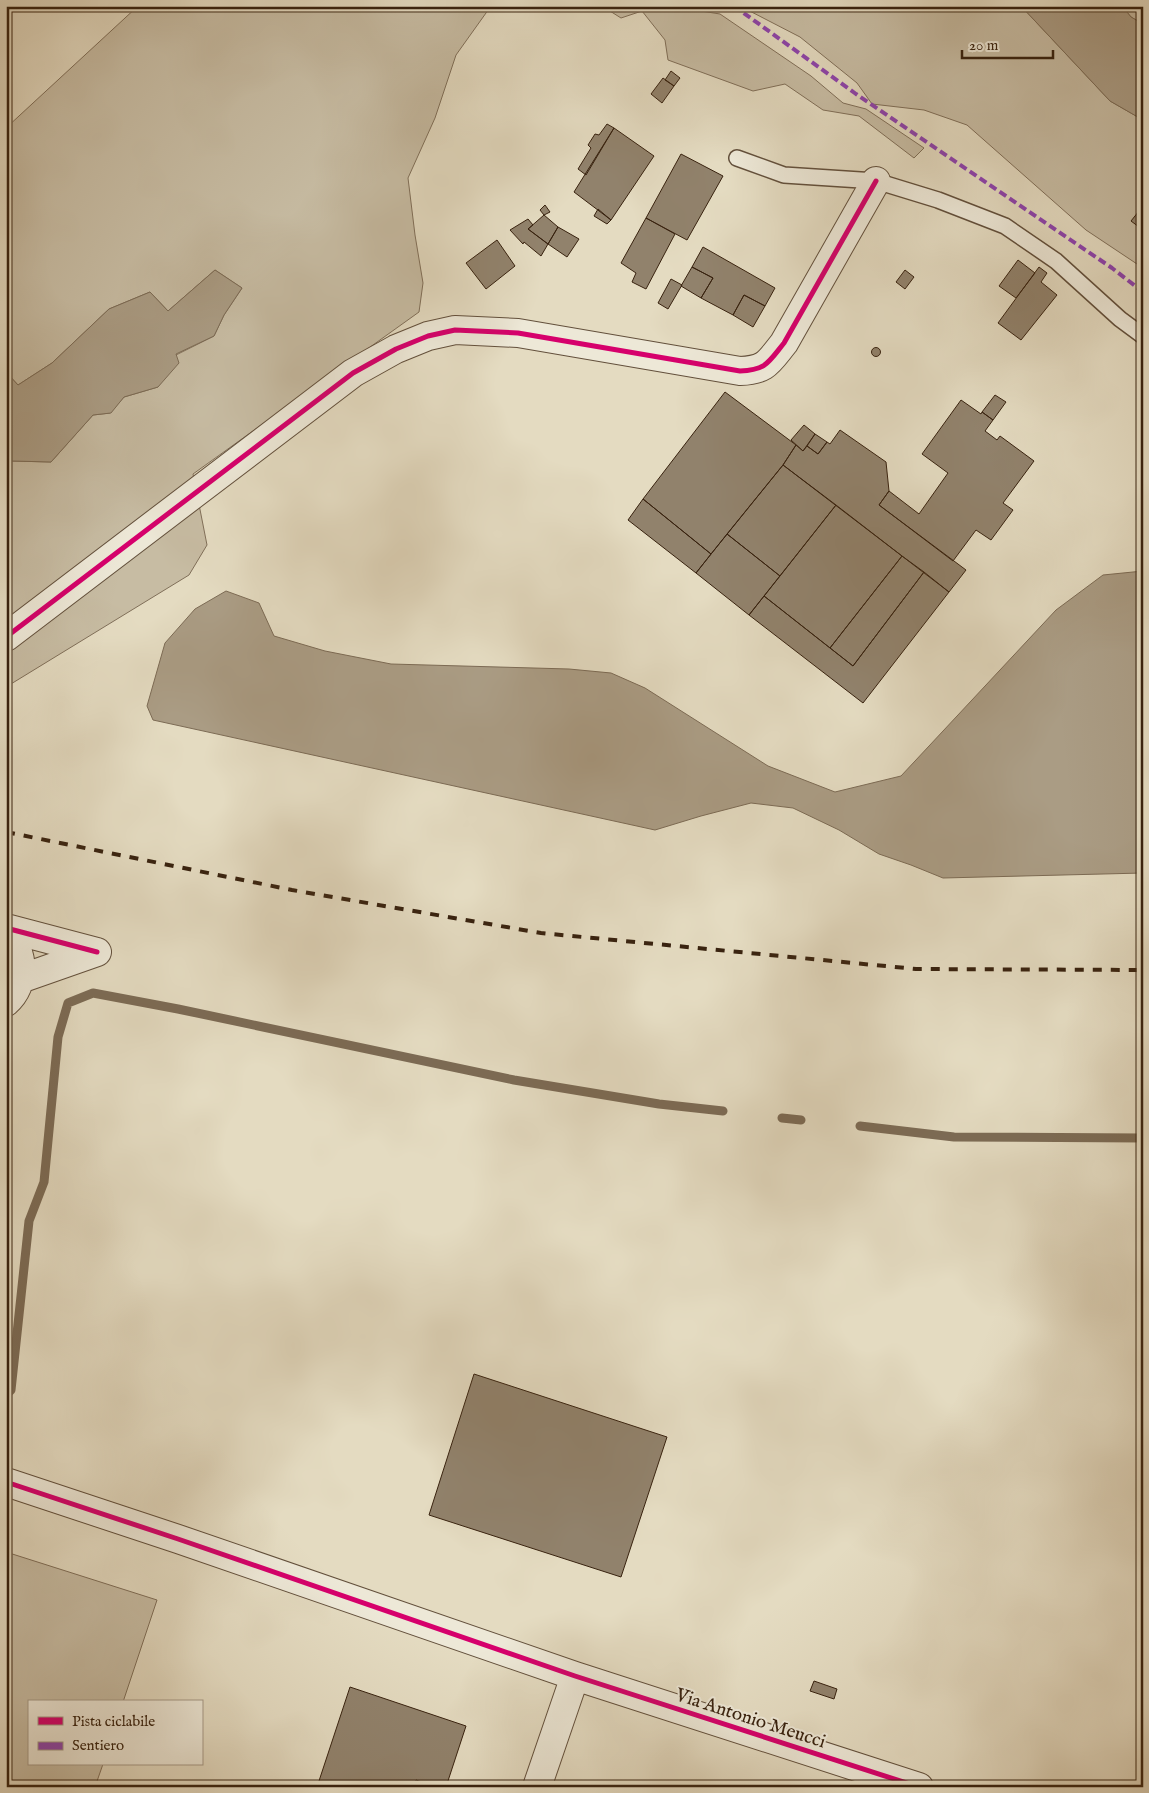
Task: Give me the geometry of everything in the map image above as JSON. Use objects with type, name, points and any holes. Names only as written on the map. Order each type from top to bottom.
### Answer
[{"type":"street","points":[[6,636],[353,373],[396,349],[428,336],[455,330],[518,333],[740,371],[756,370],[769,362],[784,343],[876,181]]},
{"type":"street","points":[[6,928],[97,952],[20,979]]},
{"type":"street","points":[[6,934],[12,940],[20,958],[20,979],[12,998],[6,1002]]},
{"type":"street","name":"Via Antonio Meucci","points":[[6,1482],[187,1542],[575,1676],[919,1787]]},
{"type":"street","points":[[537,1787],[575,1676]]},
{"type":"lane","points":[[737,158],[784,175],[876,181],[938,200],[1004,226],[1056,261],[1120,319],[1143,336]]},
{"type":"shaded area","points":[[138,6],[491,6],[456,55],[435,118],[408,178],[423,283],[419,312],[193,474],[207,545],[189,575],[6,687],[6,467],[12,461],[51,462],[93,415],[110,413],[124,397],[158,387],[176,355],[214,336],[224,315],[242,288],[215,270],[168,311],[150,292],[109,309],[52,363],[18,385],[6,372],[6,128]]},
{"type":"shaded area","points":[[602,6],[670,6],[720,14],[811,76],[843,103],[866,109],[924,148],[914,158],[859,116],[823,110],[785,84],[753,91],[668,60],[665,40],[642,11],[621,18]]},
{"type":"shaded area","points":[[740,6],[1021,6],[1110,101],[1143,120],[1143,268],[1086,230],[967,125],[924,110],[872,104],[857,83],[800,37]]},
{"type":"shaded area","points":[[1021,6],[1122,6],[1131,17],[1143,24],[1143,120],[1110,101]]},
{"type":"shaded area","points":[[1122,6],[1143,6],[1143,24],[1131,17]]},
{"type":"shaded area","points":[[215,270],[242,288],[224,315],[214,336],[176,354],[179,363],[158,387],[124,397],[111,413],[93,415],[51,462],[12,461],[6,467],[6,372],[18,385],[52,363],[109,309],[150,292],[168,311]]},
{"type":"shaded area","points":[[1143,571],[1143,873],[943,878],[879,854],[839,830],[793,808],[751,803],[655,830],[153,720],[147,706],[165,643],[195,609],[226,591],[259,603],[274,636],[325,651],[391,664],[569,669],[611,673],[645,688],[768,766],[835,792],[901,776],[1056,610],[1103,575]]},
{"type":"shaded area","points":[[6,1552],[157,1600],[124,1700],[28,1700],[28,1766],[102,1766],[95,1787],[6,1787]]},
{"type":"building","points":[[671,71],[680,78],[674,86],[665,80]]},
{"type":"building","points":[[663,78],[674,86],[662,103],[651,94]]},
{"type":"building","points":[[607,124],[614,128],[586,175],[578,169],[591,148],[588,145],[595,134],[599,135]]},
{"type":"building","points":[[614,128],[654,156],[611,220],[574,192]]},
{"type":"building","points":[[681,154],[723,176],[687,240],[646,218]]},
{"type":"building","points":[[545,205],[550,212],[544,215],[540,210]]},
{"type":"building","points":[[1143,206],[1143,230],[1131,221]]},
{"type":"building","points":[[598,209],[611,220],[607,224],[594,216]]},
{"type":"building","points":[[544,215],[558,227],[548,244],[528,229]]},
{"type":"building","points":[[646,218],[675,234],[646,289],[632,282],[636,273],[621,263]]},
{"type":"building","points":[[528,219],[533,225],[528,229],[548,244],[541,256],[524,242],[523,244],[510,230]]},
{"type":"building","points":[[558,227],[579,239],[567,257],[548,244]]},
{"type":"building","points":[[497,240],[515,266],[486,289],[466,263]]},
{"type":"building","points":[[703,247],[775,288],[765,306],[744,295],[733,315],[701,298],[713,278],[692,267]]},
{"type":"building","points":[[1018,260],[1035,273],[1016,298],[999,286]]},
{"type":"building","points":[[692,267],[713,278],[701,298],[681,286]]},
{"type":"building","points":[[1039,267],[1047,273],[1041,282],[1057,295],[1021,340],[998,323]]},
{"type":"building","points":[[905,270],[914,277],[905,289],[896,282]]},
{"type":"building","points":[[671,279],[682,285],[668,309],[658,303]]},
{"type":"building","points":[[744,295],[765,306],[753,327],[733,315]]},
{"type":"building","points":[[876,347],[881,352],[876,357],[871,352]]},
{"type":"building","points":[[725,392],[796,445],[783,465],[711,554],[643,499]]},
{"type":"building","points":[[995,395],[1006,402],[993,420],[982,412]]},
{"type":"building","points":[[961,400],[993,420],[985,431],[997,440],[1000,436],[1034,461],[1003,503],[1013,510],[991,540],[976,530],[953,561],[879,505],[889,491],[919,514],[948,473],[922,454]]},
{"type":"building","points":[[804,425],[815,434],[803,451],[791,440]]},
{"type":"building","points":[[840,430],[886,462],[889,491],[879,505],[966,570],[949,592],[783,465],[796,445],[803,451],[807,446],[818,454],[827,442],[830,444]]},
{"type":"building","points":[[815,434],[827,442],[818,454],[807,446]]},
{"type":"building","points":[[783,465],[836,505],[780,576],[727,534]]},
{"type":"building","points":[[643,499],[711,554],[696,573],[628,520]]},
{"type":"building","points":[[836,505],[902,556],[830,648],[764,596]]},
{"type":"building","points":[[727,534],[780,576],[749,615],[696,573]]},
{"type":"building","points":[[902,556],[924,572],[853,666],[830,648]]},
{"type":"building","points":[[924,572],[949,592],[863,703],[749,615],[764,596],[853,666]]},
{"type":"building","points":[[474,1374],[667,1437],[621,1577],[429,1515]]},
{"type":"building","points":[[814,1681],[837,1689],[834,1699],[810,1691]]},
{"type":"building","points":[[350,1687],[466,1726],[446,1787],[436,1787],[416,1780],[414,1787],[317,1787]]},
{"type":"waterway","points":[[6,1395],[11,1390],[29,1221],[44,1182],[58,1037],[68,1003],[93,993],[178,1009],[514,1080],[659,1104],[723,1111]]},
{"type":"waterway","points":[[782,1118],[801,1120]]},
{"type":"waterway","points":[[860,1126],[954,1137],[1143,1138]]},
{"type":"railway","points":[[6,832],[292,890],[541,933],[916,969],[1143,970]]},
{"type":"marked path","points":[[734,6],[856,94],[1112,268],[1143,292]]},
{"type":"cycle path","points":[[6,637],[353,373],[396,349],[428,336],[455,330],[518,333],[740,371],[761,367],[770,360],[784,343],[876,181]]},
{"type":"cycle path","points":[[6,928],[97,952]]},
{"type":"cycle path","points":[[6,1482],[178,1539],[575,1676],[919,1787]]}]
